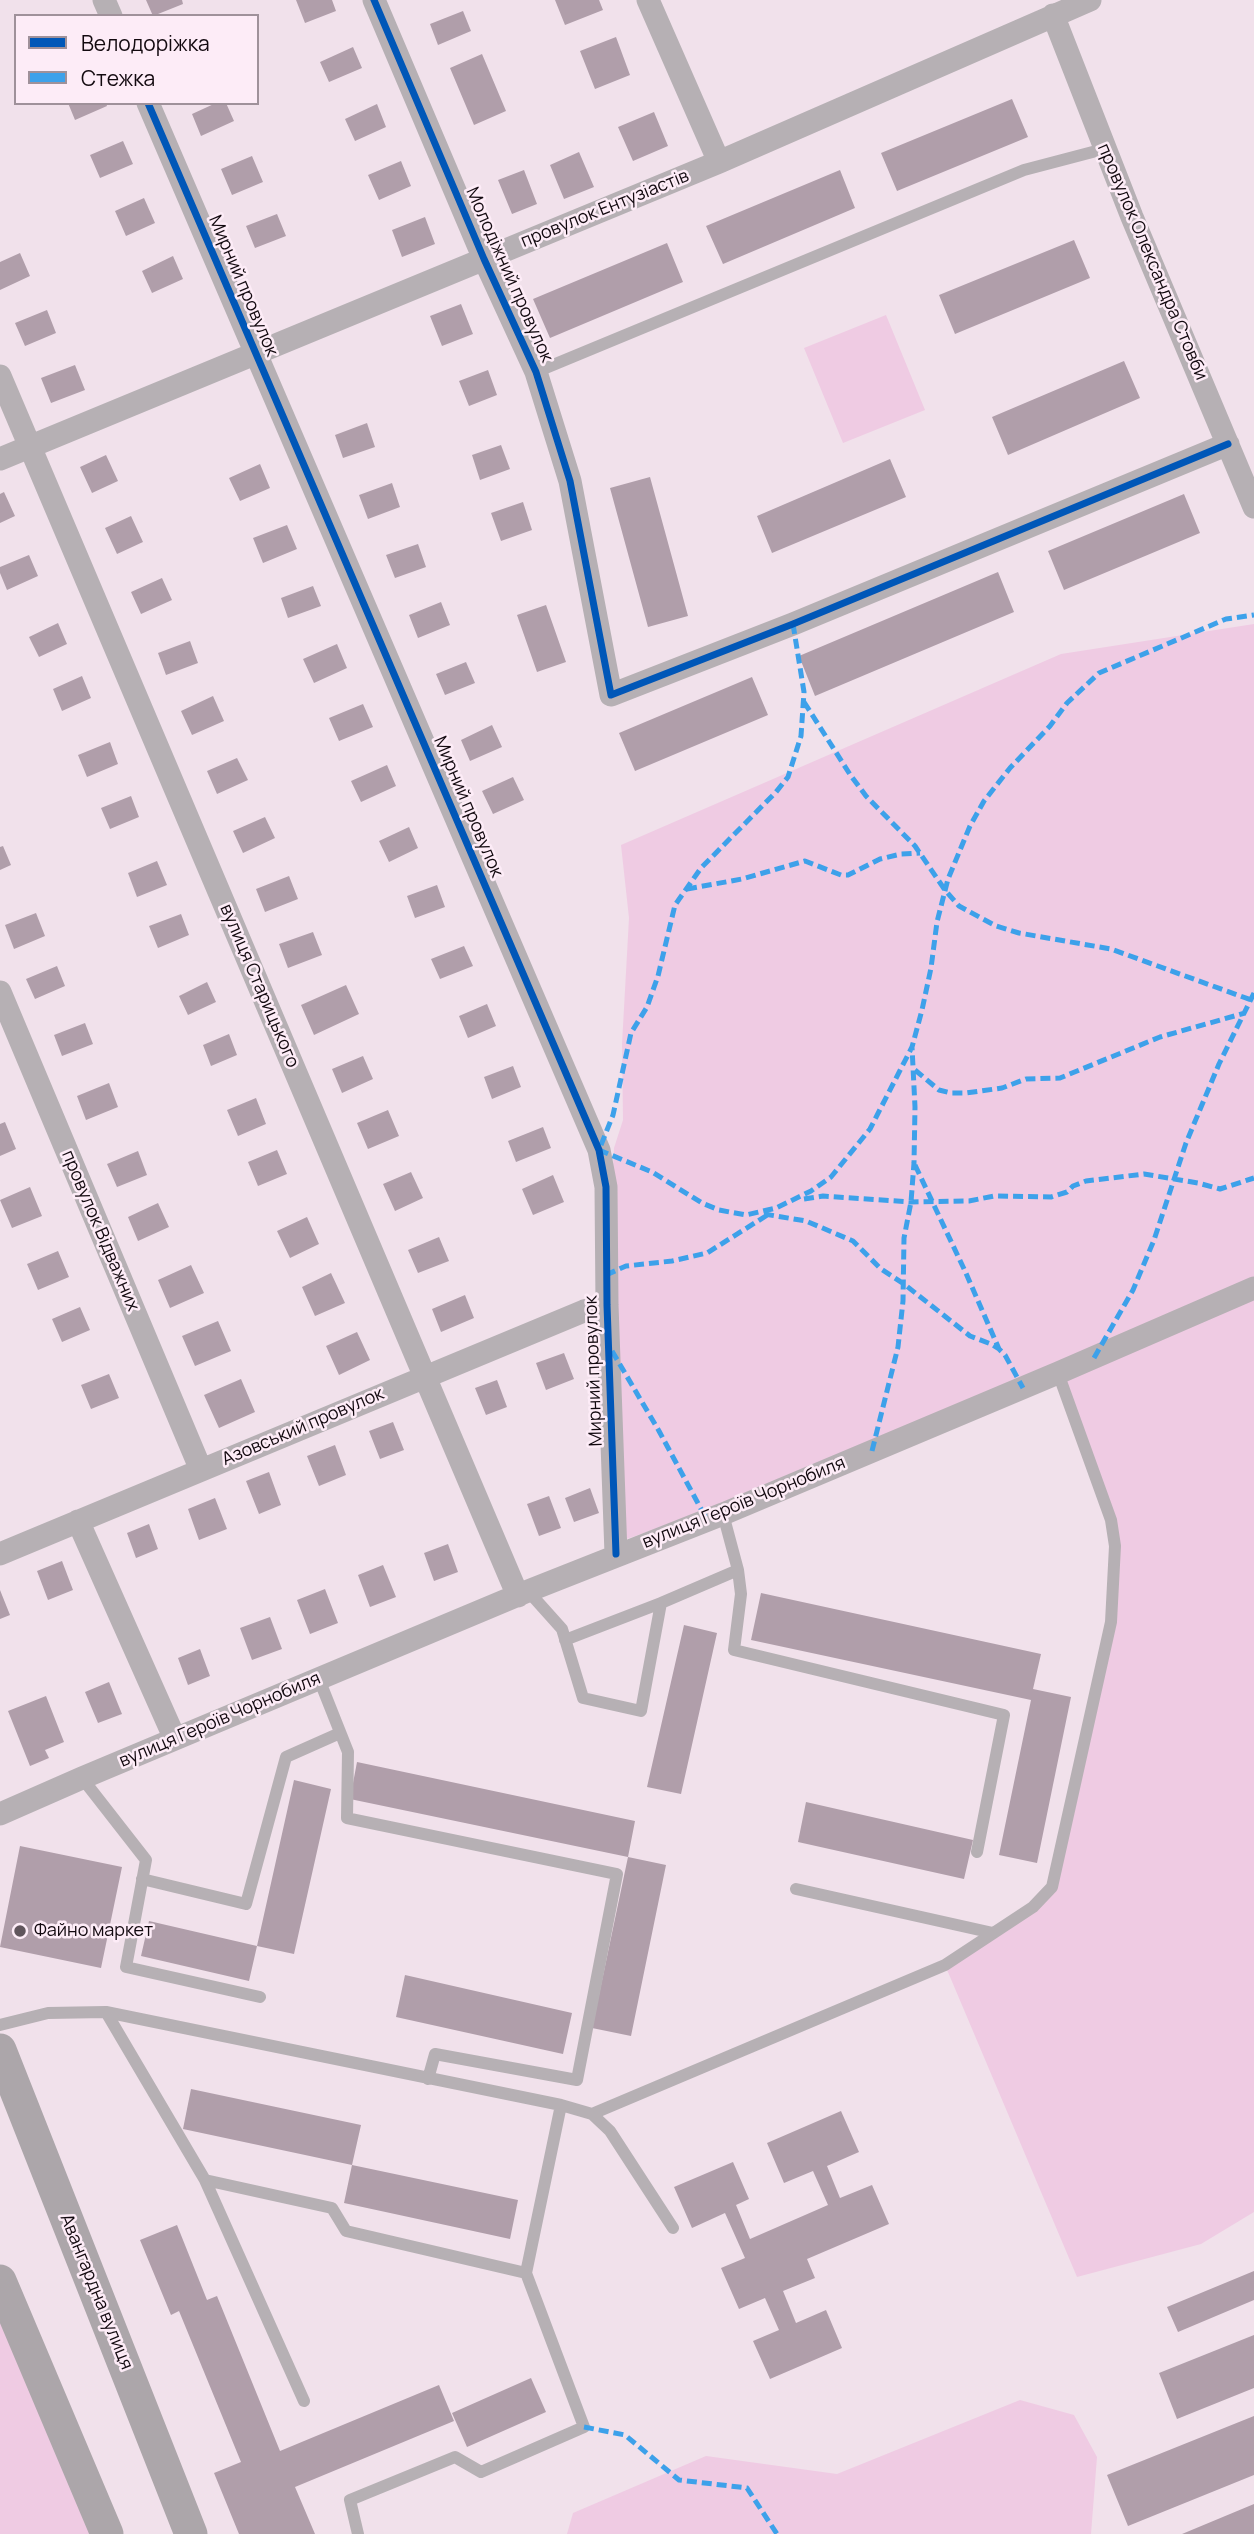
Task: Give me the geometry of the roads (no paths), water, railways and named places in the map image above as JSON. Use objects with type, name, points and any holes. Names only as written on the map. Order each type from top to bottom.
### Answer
[{"type":"street","name":"Молодіжний провулок","points":[[373,0],[484,259],[536,372],[570,481],[611,695],[793,624],[1228,444]]},
{"type":"street","points":[[648,0],[719,162]]},
{"type":"street","name":"провулок Ентузіастів","points":[[0,459],[719,162],[1090,0]]},
{"type":"street","name":"провулок Олександра Стовби","points":[[1052,15],[1104,149],[1254,507]]},
{"type":"street","name":"Мирний провулок","points":[[149,105],[599,1150],[606,1187],[607,1305],[616,1555]]},
{"type":"street","name":"вулиця Старицького","points":[[0,376],[425,1377],[523,1594]]},
{"type":"street","name":"провулок Відважних","points":[[0,992],[201,1470]]},
{"type":"street","name":"вулиця Героїв Чорнобиля","points":[[0,1815],[82,1778],[616,1555],[723,1514],[1254,1288]]},
{"type":"street","name":"Азовський провулок","points":[[0,1554],[584,1311],[607,1305]]},
{"type":"street","points":[[78,1521],[175,1739]]},
{"type":"street","name":"Авангардна вулиця","points":[[0,2050],[191,2534]]},
{"type":"street","points":[[0,2281],[107,2534]]},
{"type":"lane","points":[[536,372],[1024,170],[1104,149]]},
{"type":"lane","points":[[592,2114],[945,1965],[1034,1907],[1052,1887],[1111,1622],[1115,1546],[1111,1520],[1058,1373]]},
{"type":"lane","points":[[723,1514],[738,1570],[741,1594],[734,1650],[1004,1715],[977,1852]]},
{"type":"lane","points":[[565,1640],[738,1570]]},
{"type":"lane","points":[[523,1594],[562,1629],[583,1698],[641,1710],[661,1602]]},
{"type":"lane","points":[[319,1679],[348,1752],[347,1818],[617,1874],[577,2080],[435,2054],[428,2079]]},
{"type":"lane","points":[[142,1878],[246,1904],[286,1757],[340,1733]]},
{"type":"lane","points":[[82,1778],[146,1860],[126,1967],[260,1997]]},
{"type":"lane","points":[[796,1889],[993,1933]]},
{"type":"lane","points":[[106,2012],[205,2180],[304,2401]]},
{"type":"lane","points":[[0,2025],[48,2013],[106,2012],[561,2105],[592,2114],[610,2131],[673,2228]]},
{"type":"lane","points":[[358,2534],[350,2500],[455,2457],[481,2472],[584,2427],[526,2273],[561,2105]]},
{"type":"lane","points":[[205,2180],[332,2208],[346,2231],[526,2273]]},
{"type":"place","name":"Файно маркет","points":[[20,1931]]}]
